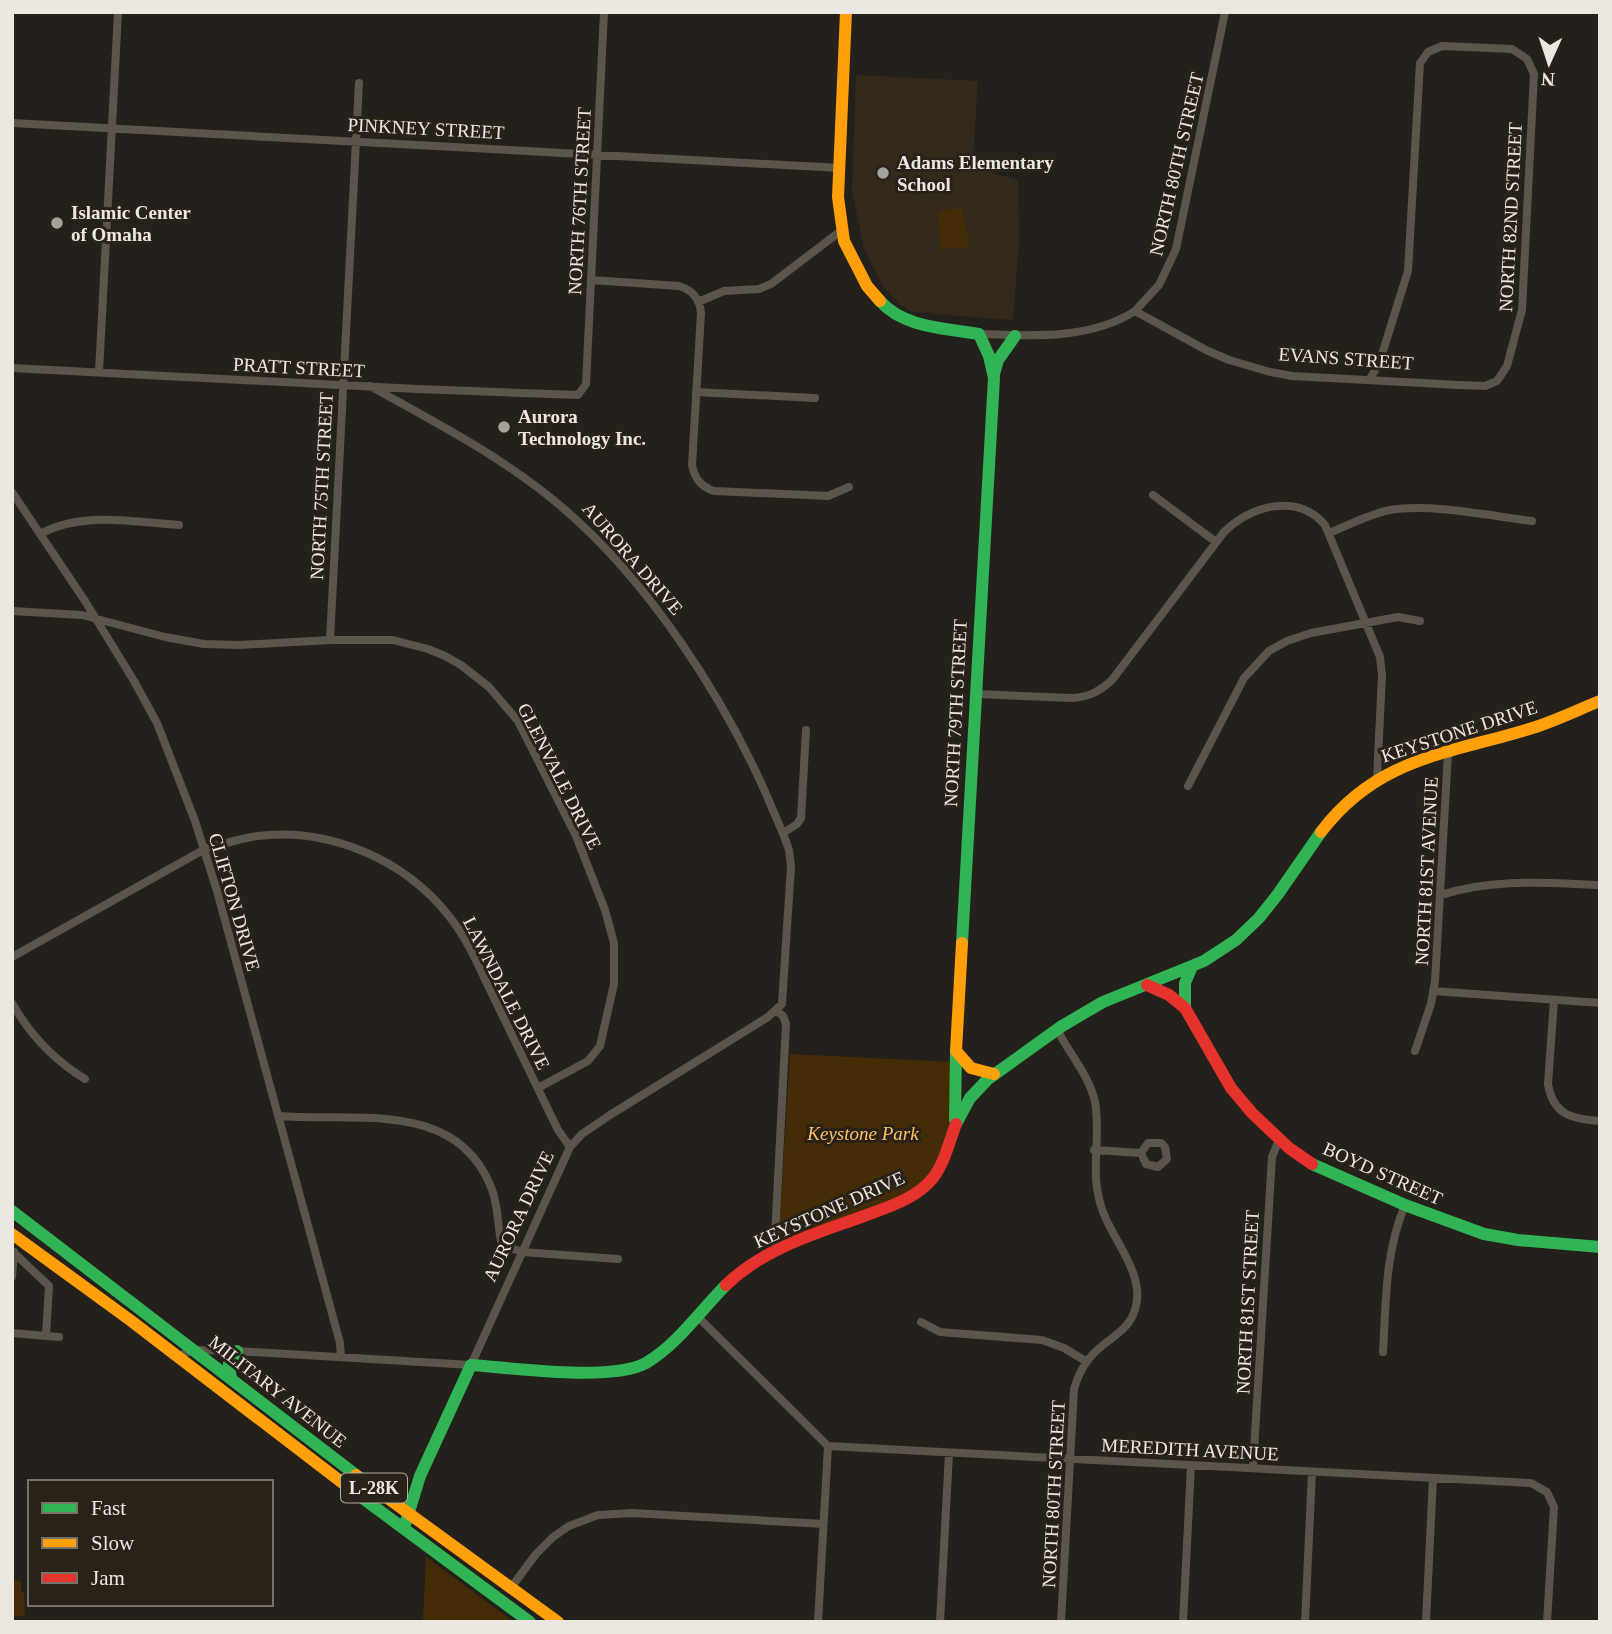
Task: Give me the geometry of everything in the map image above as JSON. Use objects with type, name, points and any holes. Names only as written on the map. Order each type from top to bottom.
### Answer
[{"type":"street","points":[[99,372],[118,12]]},
{"type":"street","name":"NORTH 76TH STREET","points":[[583,391],[586,384],[604,12]]},
{"type":"street","points":[[846,12],[838,197],[842,230],[844,241],[867,286],[890,311],[914,324],[979,334],[1015,336],[1102,328],[1135,312]]},
{"type":"street","name":"NORTH 80TH STREET","points":[[1135,312],[1159,285],[1176,249],[1225,12]]},
{"type":"street","name":"NORTH 82ND STREET","points":[[1369,380],[1379,364],[1408,271],[1419,68],[1425,56],[1435,48],[1450,46],[1517,51],[1523,54],[1531,65],[1534,79],[1521,319],[1504,373],[1497,381],[1485,386]]},
{"type":"street","name":"NORTH 75TH STREET","points":[[330,640],[359,83]]},
{"type":"street","name":"PINKNEY STREET","points":[[12,123],[839,168]]},
{"type":"street","points":[[698,302],[724,291],[759,289],[771,284],[842,230]]},
{"type":"street","points":[[591,280],[679,286],[693,293],[698,302],[701,313],[692,465],[695,478],[701,484],[714,491],[828,496],[849,487]]},
{"type":"street","name":"EVANS STREET","points":[[1135,312],[1206,350],[1249,367],[1292,376],[1485,386]]},
{"type":"street","name":"NORTH 79TH STREET","points":[[979,334],[989,356],[994,378]]},
{"type":"street","name":"NORTH 79TH STREET","points":[[954,1127],[994,378],[998,360],[1015,336]]},
{"type":"street","name":"PRATT STREET","points":[[12,368],[573,396],[583,391]]},
{"type":"street","name":"AURORA DRIVE","points":[[370,386],[508,467],[562,507],[603,547],[659,614],[711,688],[745,748],[783,833],[791,866],[782,1004],[768,1017],[610,1115],[582,1134],[570,1147],[420,1476],[404,1528]]},
{"type":"street","points":[[696,392],[815,398]]},
{"type":"street","name":"CLIFTON DRIVE","points":[[12,492],[134,680],[157,723],[205,849],[340,1343],[341,1357]]},
{"type":"street","points":[[1153,495],[1216,542]]},
{"type":"street","points":[[976,694],[1073,698],[1087,696],[1102,689],[1112,680],[1224,532],[1240,518],[1257,510],[1293,506],[1309,511],[1323,522],[1378,649],[1381,667],[1377,779]]},
{"type":"street","points":[[1329,533],[1376,514],[1404,509],[1428,509],[1532,521]]},
{"type":"street","points":[[40,534],[54,526],[80,520],[179,524]]},
{"type":"street","name":"GLENVALE DRIVE","points":[[12,611],[82,615],[165,637],[204,644],[378,639],[409,643],[445,656],[476,675],[499,697],[518,721],[576,836],[611,929],[615,957],[614,984],[602,1039],[596,1053],[583,1065],[538,1088]]},
{"type":"street","points":[[1188,786],[1244,678],[1262,658],[1278,646],[1297,636],[1398,617],[1420,621]]},
{"type":"street","name":"KEYSTONE DRIVE","points":[[177,1356],[194,1350],[237,1351],[622,1372],[650,1360],[733,1278],[761,1258],[887,1208],[917,1192],[940,1168],[954,1127],[970,1097],[994,1074],[1102,1003],[1191,969],[1223,950],[1249,928],[1267,907],[1332,817],[1353,796],[1377,779],[1405,765],[1545,724],[1600,701]]},
{"type":"street","points":[[783,833],[801,818],[806,730]]},
{"type":"street","name":"NORTH 81ST AVENUE","points":[[1415,1051],[1433,992],[1448,753]]},
{"type":"street","name":"LAWNDALE DRIVE","points":[[12,957],[205,849],[259,836],[312,837],[361,850],[406,874],[436,901],[461,933],[558,1129],[570,1147]]},
{"type":"street","points":[[1441,895],[1471,887],[1504,883],[1600,885]]},
{"type":"street","points":[[1185,1008],[1184,993],[1191,969]]},
{"type":"street","name":"BOYD STREET","points":[[1147,985],[1169,995],[1185,1008],[1231,1088],[1279,1140],[1319,1168],[1405,1205],[1484,1234],[1518,1240],[1600,1247]]},
{"type":"street","points":[[1433,992],[1600,1003]]},
{"type":"street","points":[[1554,1000],[1549,1086],[1553,1100],[1567,1115],[1600,1121]]},
{"type":"street","points":[[12,1003],[43,1046],[69,1070],[85,1079]]},
{"type":"street","points":[[776,1010],[783,1016],[786,1024],[775,1236],[777,1250]]},
{"type":"street","name":"NORTH 80TH STREET","points":[[1058,1031],[1092,1090],[1096,1114],[1094,1176],[1099,1200],[1134,1276],[1138,1297],[1130,1321],[1087,1362],[1074,1390],[1061,1622]]},
{"type":"street","points":[[956,1051],[970,1069],[994,1074]]},
{"type":"street","points":[[279,1116],[405,1120],[445,1133],[470,1153],[487,1178],[496,1202],[502,1245],[522,1252],[618,1259]]},
{"type":"street","name":"NORTH 81ST STREET","points":[[1253,1467],[1272,1157],[1279,1140]]},
{"type":"street","points":[[1094,1150],[1141,1153]]},
{"type":"street","points":[[1383,1352],[1390,1256],[1395,1231],[1405,1205]]},
{"type":"street","name":"MILITARY AVENUE","points":[[12,1211],[407,1512],[558,1622]]},
{"type":"street","name":"MILITARY AVENUE","points":[[12,1234],[530,1622]]},
{"type":"street","points":[[12,1277],[13,1251]]},
{"type":"street","points":[[13,1251],[49,1286],[46,1336]]},
{"type":"street","points":[[697,1316],[828,1446],[818,1622]]},
{"type":"street","points":[[920,1322],[940,1332],[1042,1340],[1064,1348],[1087,1362]]},
{"type":"street","points":[[12,1333],[59,1337]]},
{"type":"street","points":[[231,1379],[228,1366],[237,1351]]},
{"type":"street","name":"MEREDITH AVENUE","points":[[828,1446],[1531,1483],[1547,1492],[1554,1510],[1548,1622]]},
{"type":"street","points":[[940,1622],[949,1453]]},
{"type":"street","points":[[1183,1622],[1191,1466]]},
{"type":"street","points":[[1305,1622],[1312,1472]]},
{"type":"street","points":[[1426,1622],[1433,1478]]},
{"type":"street","points":[[510,1589],[536,1554],[553,1537],[569,1526],[598,1515],[632,1513],[823,1524]]},
{"type":"shaded area","points":[[856,75],[978,81],[973,157],[980,161],[988,172],[1018,180],[1019,242],[1013,320],[911,312],[899,304],[882,285],[864,249],[852,191]]},
{"type":"green space","points":[[962,208],[970,247],[941,250],[938,211]]},
{"type":"green space","name":"Keystone Park","points":[[790,1054],[952,1062],[949,1131],[929,1177],[906,1195],[786,1241],[779,1234]]},
{"type":"green space","points":[[426,1557],[514,1622],[423,1622]]},
{"type":"green space","points":[[12,1580],[21,1581],[25,1616],[12,1616]]},
{"type":"traffic: fast","points":[[880,301],[890,310],[913,322],[979,334],[989,356],[994,378],[962,943]]},
{"type":"traffic: fast","points":[[994,374],[998,360],[1015,336]]},
{"type":"traffic: fast","points":[[956,1124],[970,1098],[988,1079],[1062,1026],[1103,1002],[1204,961],[1236,940],[1259,918],[1278,894],[1321,832]]},
{"type":"traffic: fast","points":[[1185,1008],[1185,983],[1191,969]]},
{"type":"traffic: fast","points":[[955,1120],[956,1051]]},
{"type":"traffic: fast","points":[[1312,1164],[1405,1205],[1484,1234],[1518,1240],[1600,1247]]},
{"type":"traffic: fast","points":[[12,1211],[356,1475]]},
{"type":"traffic: fast","points":[[404,1528],[420,1476],[471,1365],[586,1373],[630,1369],[658,1355],[726,1285]]},
{"type":"traffic: fast","points":[[231,1379],[229,1364],[237,1351]]},
{"type":"traffic: fast","points":[[357,1494],[530,1622]]},
{"type":"traffic: slow","points":[[846,12],[838,197],[844,241],[867,286],[880,301]]},
{"type":"traffic: slow","points":[[1321,832],[1343,807],[1390,773],[1442,753],[1538,726],[1600,701]]},
{"type":"traffic: slow","points":[[962,943],[956,1051],[971,1068],[994,1074]]},
{"type":"traffic: slow","points":[[12,1234],[130,1320],[357,1494]]},
{"type":"traffic: slow","points":[[356,1475],[558,1622]]},
{"type":"traffic: jam","points":[[1147,985],[1169,995],[1185,1008],[1231,1088],[1252,1113],[1289,1148],[1312,1164]]},
{"type":"traffic: jam","points":[[726,1285],[773,1252],[892,1206],[918,1192],[937,1172],[956,1124]]},
{"type":"place","name":"Adams Elementary School","points":[[883,173]]},
{"type":"place","name":"Islamic Center of Omaha","points":[[57,223]]},
{"type":"place","name":"Aurora Technology Inc.","points":[[504,427]]}]
